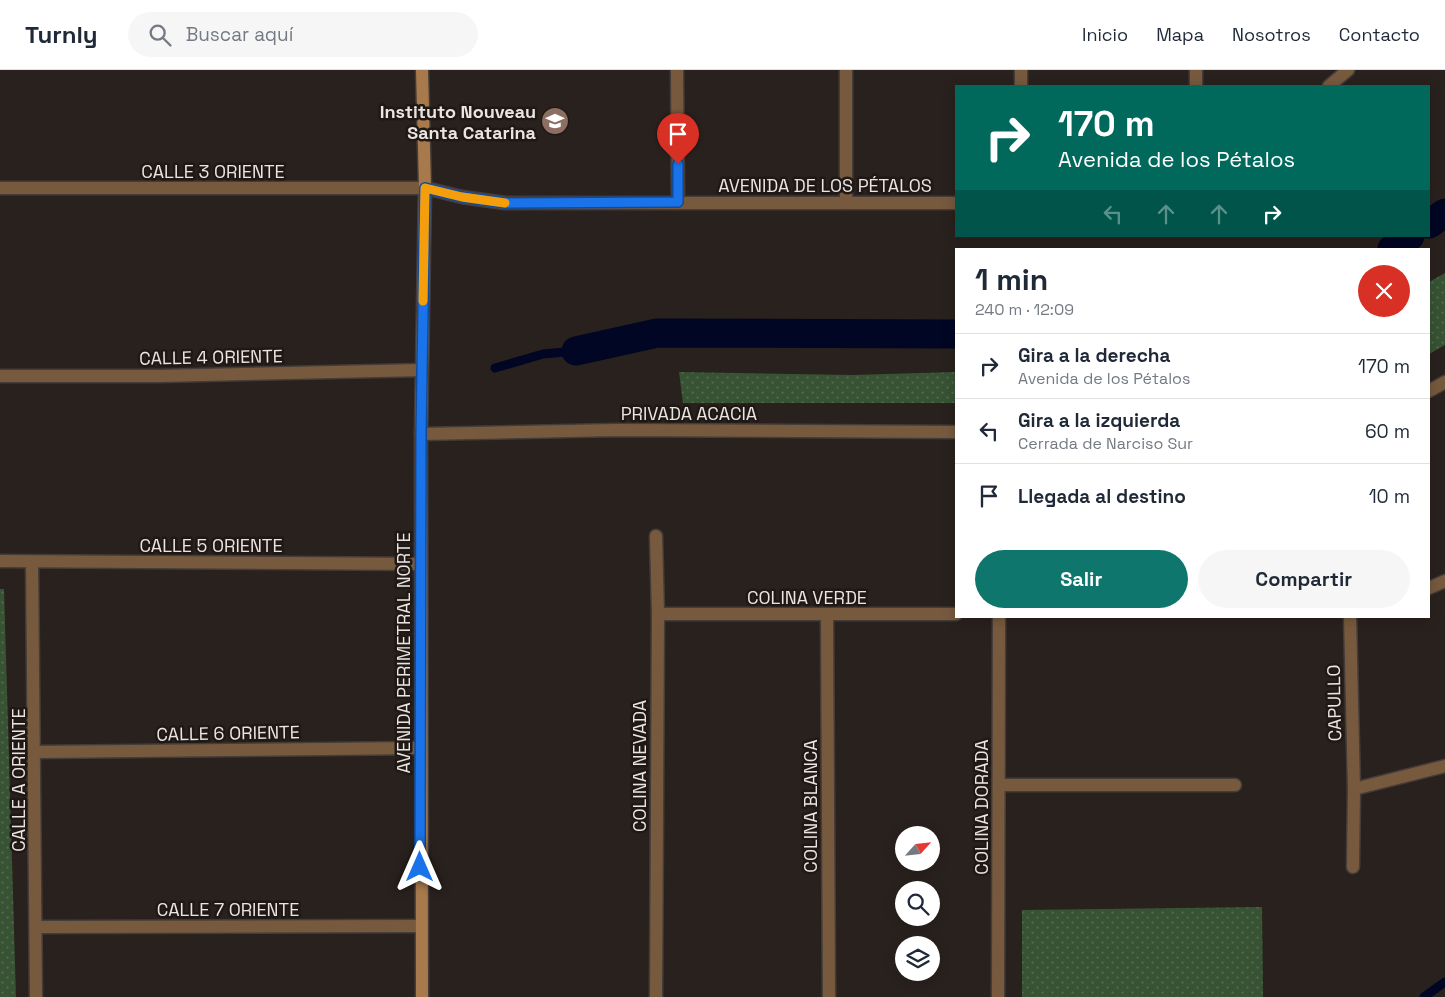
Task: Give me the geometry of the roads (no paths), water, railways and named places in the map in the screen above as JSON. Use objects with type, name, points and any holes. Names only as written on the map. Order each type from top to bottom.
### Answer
[{"type":"street","name":"AVENIDA PERIMETRAL NORTE","points":[[422,70],[425,188],[421,434],[420,926],[422,997]]},
{"type":"street","points":[[677,70],[678,202]]},
{"type":"street","points":[[846,70],[846,203]]},
{"type":"street","points":[[1021,70],[1021,85]]},
{"type":"street","points":[[1196,70],[1196,85]]},
{"type":"street","points":[[1330,85],[1348,70]]},
{"type":"street","name":"CALLE 3 ORIENTE","points":[[0,188],[425,188]]},
{"type":"street","name":"AVENIDA DE LOS PÉTALOS","points":[[425,188],[462,197],[505,203],[955,203]]},
{"type":"street","name":"CALLE 4 ORIENTE","points":[[0,376],[422,370]]},
{"type":"street","points":[[1430,390],[1445,382]]},
{"type":"street","name":"PRIVADA ACACIA","points":[[421,434],[610,430],[955,432]]},
{"type":"street","name":"COLINA NEVADA","points":[[656,536],[658,614],[656,997]]},
{"type":"street","name":"CALLE 5 ORIENTE","points":[[0,562],[421,564]]},
{"type":"street","name":"CALLE A ORIENTE","points":[[32,562],[36,997]]},
{"type":"street","points":[[1430,588],[1445,581]]},
{"type":"street","name":"COLINA VERDE","points":[[658,614],[955,614]]},
{"type":"street","name":"COLINA BLANCA","points":[[827,614],[828,997]]},
{"type":"street","name":"COLINA DORADA","points":[[998,997],[999,618]]},
{"type":"street","name":"CAPULLO","points":[[1350,618],[1354,789],[1353,867]]},
{"type":"street","name":"CALLE 6 ORIENTE","points":[[35,752],[421,748]]},
{"type":"street","points":[[1354,789],[1445,766]]},
{"type":"street","points":[[999,786],[1235,785]]},
{"type":"street","name":"CALLE 7 ORIENTE","points":[[36,927],[420,926]]},
{"type":"waterway","points":[[1430,223],[1445,213]]},
{"type":"waterway","points":[[1393,248],[1409,237]]},
{"type":"waterway","points":[[576,351],[657,333],[955,334]]},
{"type":"waterway","points":[[495,368],[543,354],[576,351]]},
{"type":"waterway","points":[[1424,997],[1445,982]]},
{"type":"place","name":"Instituto Nouveau Santa Catarina","points":[[555,121]]}]
